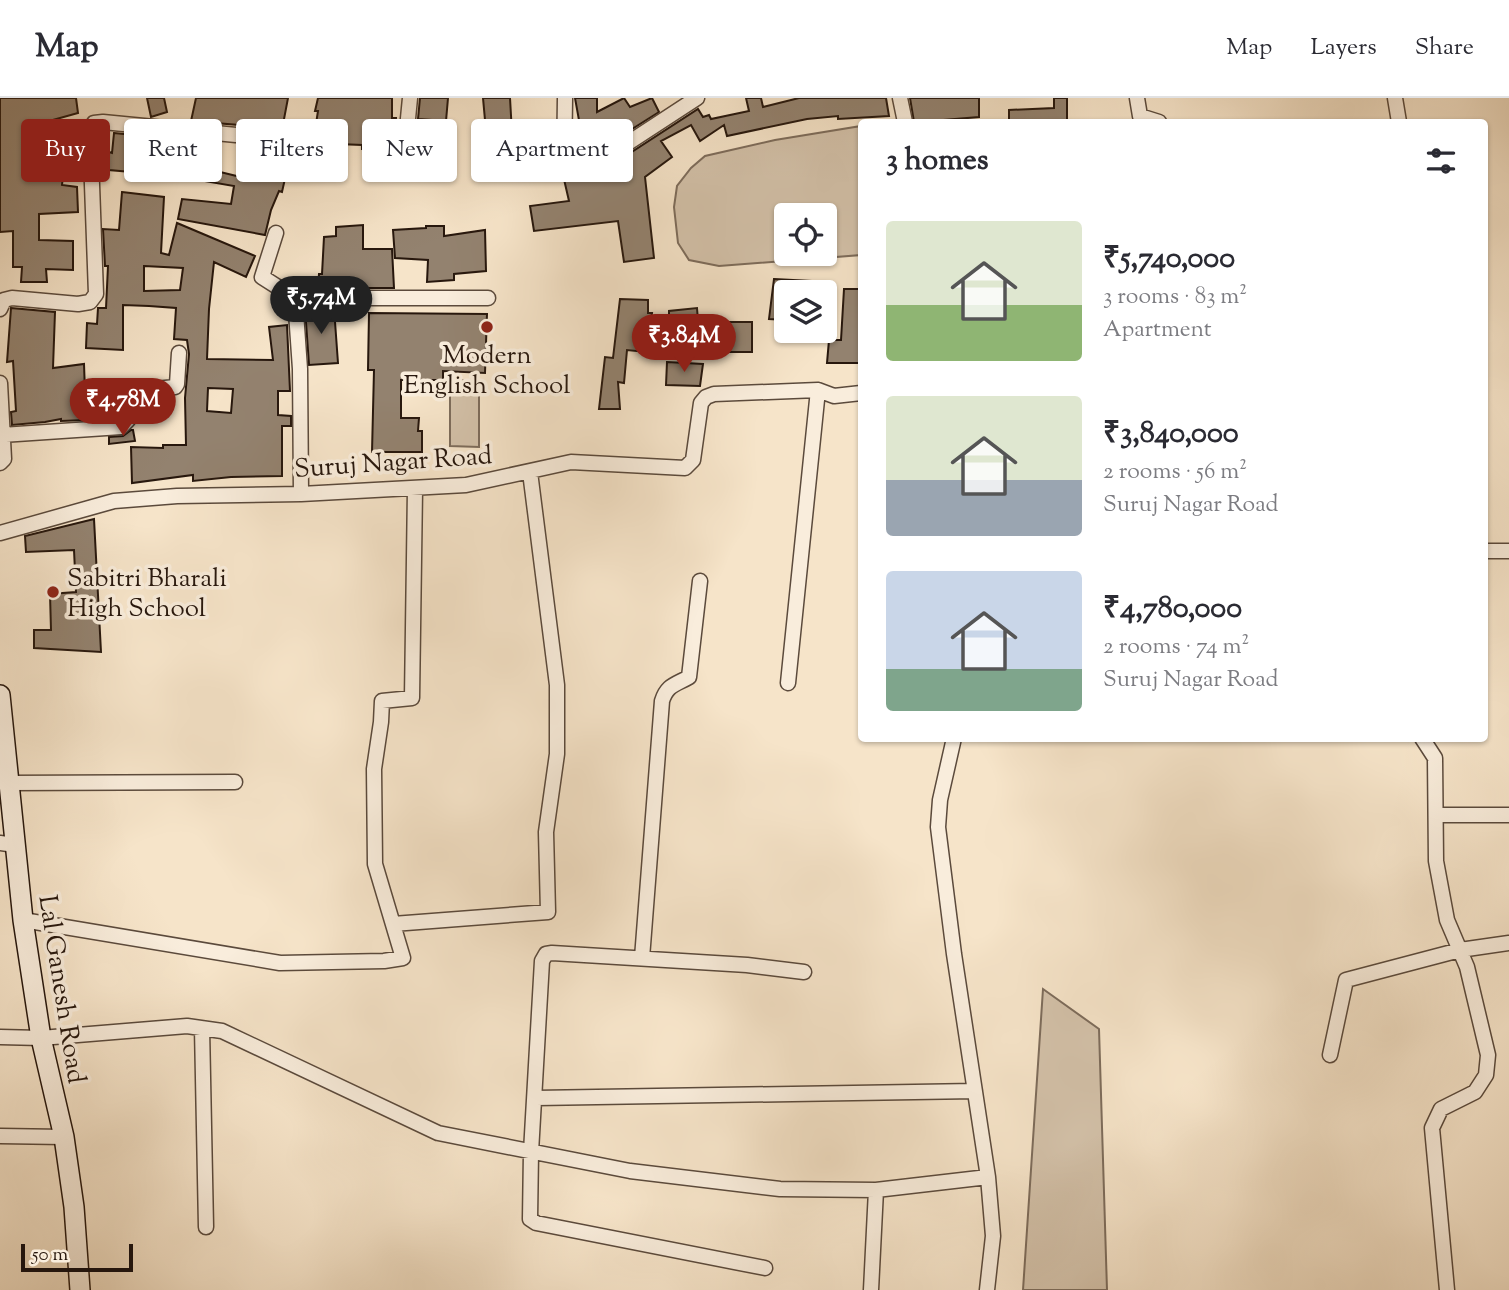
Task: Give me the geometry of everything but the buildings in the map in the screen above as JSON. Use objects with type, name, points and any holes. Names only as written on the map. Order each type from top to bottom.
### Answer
[{"type":"main road","name":"Lal Ganesh Road","points":[[0,695],[9,783],[8,844],[41,1038],[64,1137],[75,1207],[80,1290]]},
{"type":"street","points":[[408,119],[410,98]]},
{"type":"street","points":[[565,98],[564,165],[625,145],[697,98]]},
{"type":"street","points":[[900,98],[904,119]]},
{"type":"street","points":[[1138,98],[1140,116],[1150,119]]},
{"type":"street","points":[[1395,98],[1398,119]]},
{"type":"street","points":[[0,309],[4,300],[12,298],[78,304],[90,302],[96,294],[90,130],[94,123],[236,135]]},
{"type":"street","points":[[276,233],[262,270],[262,277],[295,298],[488,299]]},
{"type":"street","points":[[295,298],[300,369],[301,494]]},
{"type":"street","points":[[2,435],[121,426],[128,420],[131,394],[136,391],[175,387],[179,352]]},
{"type":"street","points":[[0,383],[4,458],[0,463]]},
{"type":"street","points":[[788,683],[818,390]]},
{"type":"street","name":"Suruj Nagar Road","points":[[0,533],[114,501],[177,496],[301,494],[466,485],[571,462],[685,468],[694,460],[701,403],[706,397],[714,394],[818,390],[834,396],[858,393]]},
{"type":"street","points":[[393,924],[548,912],[546,832],[558,754],[557,685],[530,472]]},
{"type":"street","points":[[23,920],[280,962],[384,961],[402,958],[376,864],[374,769],[382,701],[412,698],[415,489]]},
{"type":"street","points":[[1488,551],[1509,551]]},
{"type":"street","points":[[642,958],[662,701],[670,685],[689,677],[700,581]]},
{"type":"street","points":[[953,742],[940,800],[938,827],[954,954],[988,1177],[993,1236],[988,1290]]},
{"type":"street","points":[[1425,742],[1435,758],[1436,860],[1447,920],[1467,967],[1488,1055],[1486,1075],[1475,1092],[1441,1109],[1432,1128],[1447,1290]]},
{"type":"street","points":[[9,783],[234,782]]},
{"type":"street","points":[[1436,815],[1509,815]]},
{"type":"street","points":[[1330,1055],[1346,980],[1460,950],[1509,943]]},
{"type":"street","points":[[765,1268],[536,1223],[530,1219],[528,1213],[542,961],[546,954],[552,953],[747,965],[804,972]]},
{"type":"street","points":[[0,1037],[41,1038],[187,1026],[222,1031],[438,1133],[630,1171],[780,1189],[876,1190],[988,1177]]},
{"type":"street","points":[[202,1028],[206,1227]]},
{"type":"street","points":[[536,1098],[975,1091]]},
{"type":"street","points":[[0,1136],[64,1137]]},
{"type":"street","points":[[871,1290],[876,1190]]},
{"type":"shaded area","points":[[858,126],[858,255],[837,257],[837,203],[774,203],[774,262],[719,266],[689,260],[678,243],[674,207],[677,186],[705,156],[775,140]]},
{"type":"shaded area","points":[[450,380],[479,381],[479,447],[450,446]]},
{"type":"shaded area","points":[[1043,989],[1099,1029],[1107,1290],[1023,1290]]},
{"type":"place","name":"Modern English School","points":[[487,327]]},
{"type":"place","name":"Sabitri Bharali High School","points":[[53,592]]}]
